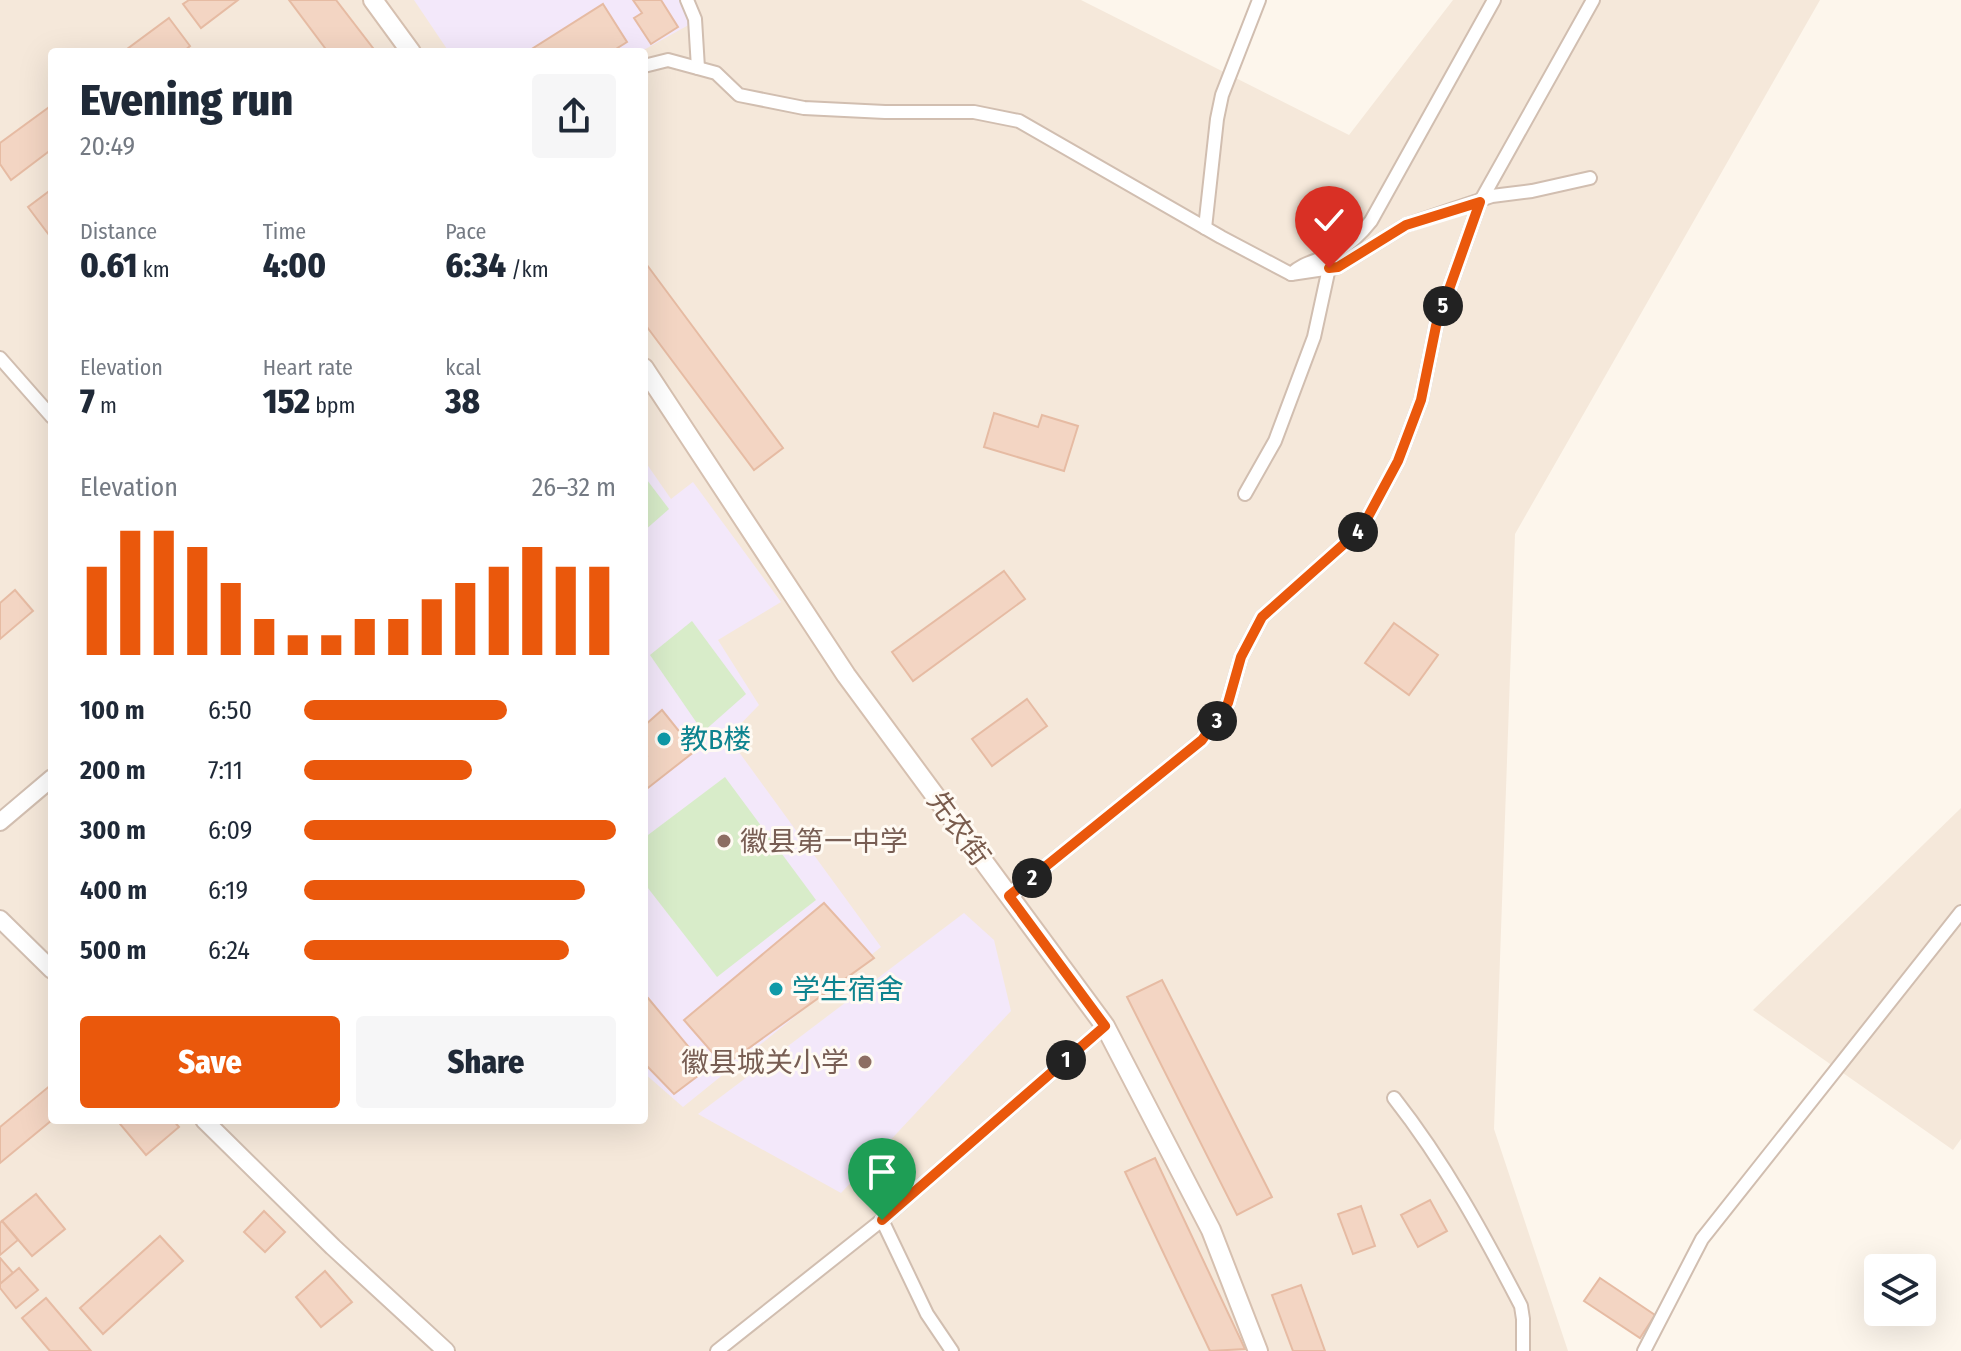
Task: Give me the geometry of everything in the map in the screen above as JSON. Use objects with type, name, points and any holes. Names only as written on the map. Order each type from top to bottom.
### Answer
[{"type":"main road","points":[[373,0],[408,48]]},
{"type":"main road","name":"先农街","points":[[648,374],[846,675],[1105,1026],[1211,1230],[1258,1351]]},
{"type":"street","points":[[687,0],[695,19],[698,68]]},
{"type":"street","points":[[1205,228],[1222,95],[1259,0]]},
{"type":"street","points":[[1291,274],[1303,263],[1341,249],[1363,232],[1494,0]]},
{"type":"street","points":[[1009,896],[1202,740],[1228,703],[1241,657],[1262,617],[1362,528],[1398,461],[1421,400],[1436,326],[1480,202],[1593,0]]},
{"type":"street","points":[[648,65],[668,60],[698,68],[716,73],[739,95],[804,108],[974,112],[1019,121],[1291,274],[1338,267],[1406,225],[1492,196],[1590,178]]},
{"type":"street","points":[[1245,494],[1275,441],[1314,337],[1329,268]]},
{"type":"street","points":[[0,358],[48,412]]},
{"type":"street","points":[[0,822],[48,781]]},
{"type":"street","points":[[1644,1351],[1702,1239],[1961,912]]},
{"type":"street","points":[[0,919],[48,966]]},
{"type":"street","points":[[717,1351],[882,1220],[1105,1026]]},
{"type":"street","points":[[1394,1098],[1418,1128],[1466,1201],[1521,1306],[1523,1351]]},
{"type":"street","points":[[208,1124],[333,1247],[446,1351]]},
{"type":"street","points":[[882,1220],[927,1314],[952,1351]]},
{"type":"shaded area","points":[[0,0],[1081,0],[1349,135],[1453,0],[1820,0],[1515,534],[1494,1129],[1568,1351],[0,1351]]},
{"type":"shaded area","points":[[414,0],[682,0],[694,22],[647,48],[446,48]]},
{"type":"shaded area","name":"徽县第一中学","points":[[648,466],[671,499],[693,482],[781,602],[718,640],[759,705],[728,737],[881,947],[683,1107],[648,1076]]},
{"type":"shaded area","points":[[1961,808],[1961,1139],[1953,1150],[1753,1010]]},
{"type":"shaded area","name":"徽县城关小学","points":[[964,913],[994,940],[1011,1011],[841,1193],[698,1114]]},
{"type":"green space","points":[[648,481],[669,509],[648,527]]},
{"type":"green space","points":[[692,621],[746,694],[703,732],[650,655]]},
{"type":"green space","points":[[725,777],[816,900],[717,977],[648,888],[648,835]]},
{"type":"building","points":[[189,0],[238,0],[201,28],[183,4]]},
{"type":"building","points":[[289,0],[336,0],[373,48],[325,48]]},
{"type":"building","points":[[633,0],[661,0],[678,27],[651,44],[634,18],[642,13]]},
{"type":"building","points":[[603,4],[627,42],[617,48],[533,48]]},
{"type":"building","points":[[169,18],[190,46],[188,48],[128,48]]},
{"type":"building","points":[[48,108],[48,152],[11,180],[0,164],[0,143]]},
{"type":"building","points":[[48,192],[48,234],[28,207]]},
{"type":"building","points":[[648,266],[783,448],[754,470],[648,328]]},
{"type":"building","points":[[994,413],[1038,427],[1042,415],[1078,426],[1064,471],[984,447]]},
{"type":"building","points":[[1004,571],[1025,599],[913,681],[892,652]]},
{"type":"building","points":[[15,590],[33,611],[0,639],[0,603]]},
{"type":"building","points":[[1394,623],[1438,655],[1409,695],[1365,663]]},
{"type":"building","points":[[1027,699],[1047,726],[992,766],[972,739]]},
{"type":"building","name":"教B楼","points":[[662,710],[695,751],[648,788],[648,722]]},
{"type":"building","name":"学生宿舍","points":[[824,903],[874,958],[724,1066],[684,1020]]},
{"type":"building","points":[[1162,980],[1272,1197],[1237,1215],[1127,997]]},
{"type":"building","points":[[648,998],[707,1069],[674,1094],[648,1067]]},
{"type":"building","points":[[48,1087],[48,1123],[0,1163],[0,1127]]},
{"type":"building","points":[[120,1124],[176,1124],[179,1127],[146,1155]]},
{"type":"building","points":[[1155,1158],[1245,1349],[1210,1351],[1125,1172]]},
{"type":"building","points":[[36,1194],[65,1229],[32,1256],[2,1221]]},
{"type":"building","points":[[1430,1200],[1447,1231],[1418,1247],[1401,1215]]},
{"type":"building","points":[[1361,1206],[1375,1246],[1353,1254],[1338,1214]]},
{"type":"building","points":[[264,1211],[285,1232],[265,1252],[244,1232]]},
{"type":"building","points":[[2,1221],[18,1240],[0,1255],[0,1223]]},
{"type":"building","points":[[160,1236],[183,1261],[103,1334],[80,1308]]},
{"type":"building","points":[[0,1258],[13,1273],[0,1284]]},
{"type":"building","points":[[19,1268],[38,1290],[16,1308],[0,1284]]},
{"type":"building","points":[[325,1271],[352,1302],[321,1327],[296,1297]]},
{"type":"building","points":[[1600,1278],[1655,1315],[1640,1338],[1584,1301]]},
{"type":"building","points":[[1301,1285],[1325,1351],[1293,1351],[1272,1295]]},
{"type":"building","points":[[46,1298],[91,1351],[50,1351],[22,1318]]},
{"type":"place","name":"教B楼","points":[[664,739]]},
{"type":"place","name":"徽县第一中学","points":[[724,841]]},
{"type":"place","name":"学生宿舍","points":[[776,989]]},
{"type":"place","name":"徽县城关小学","points":[[865,1062]]},
{"type":"route","points":[[882,1220],[1105,1026],[1009,896],[1202,740],[1228,703],[1241,657],[1262,617],[1362,528],[1398,461],[1421,400],[1436,326],[1480,202],[1406,225],[1338,267],[1329,268]]}]
